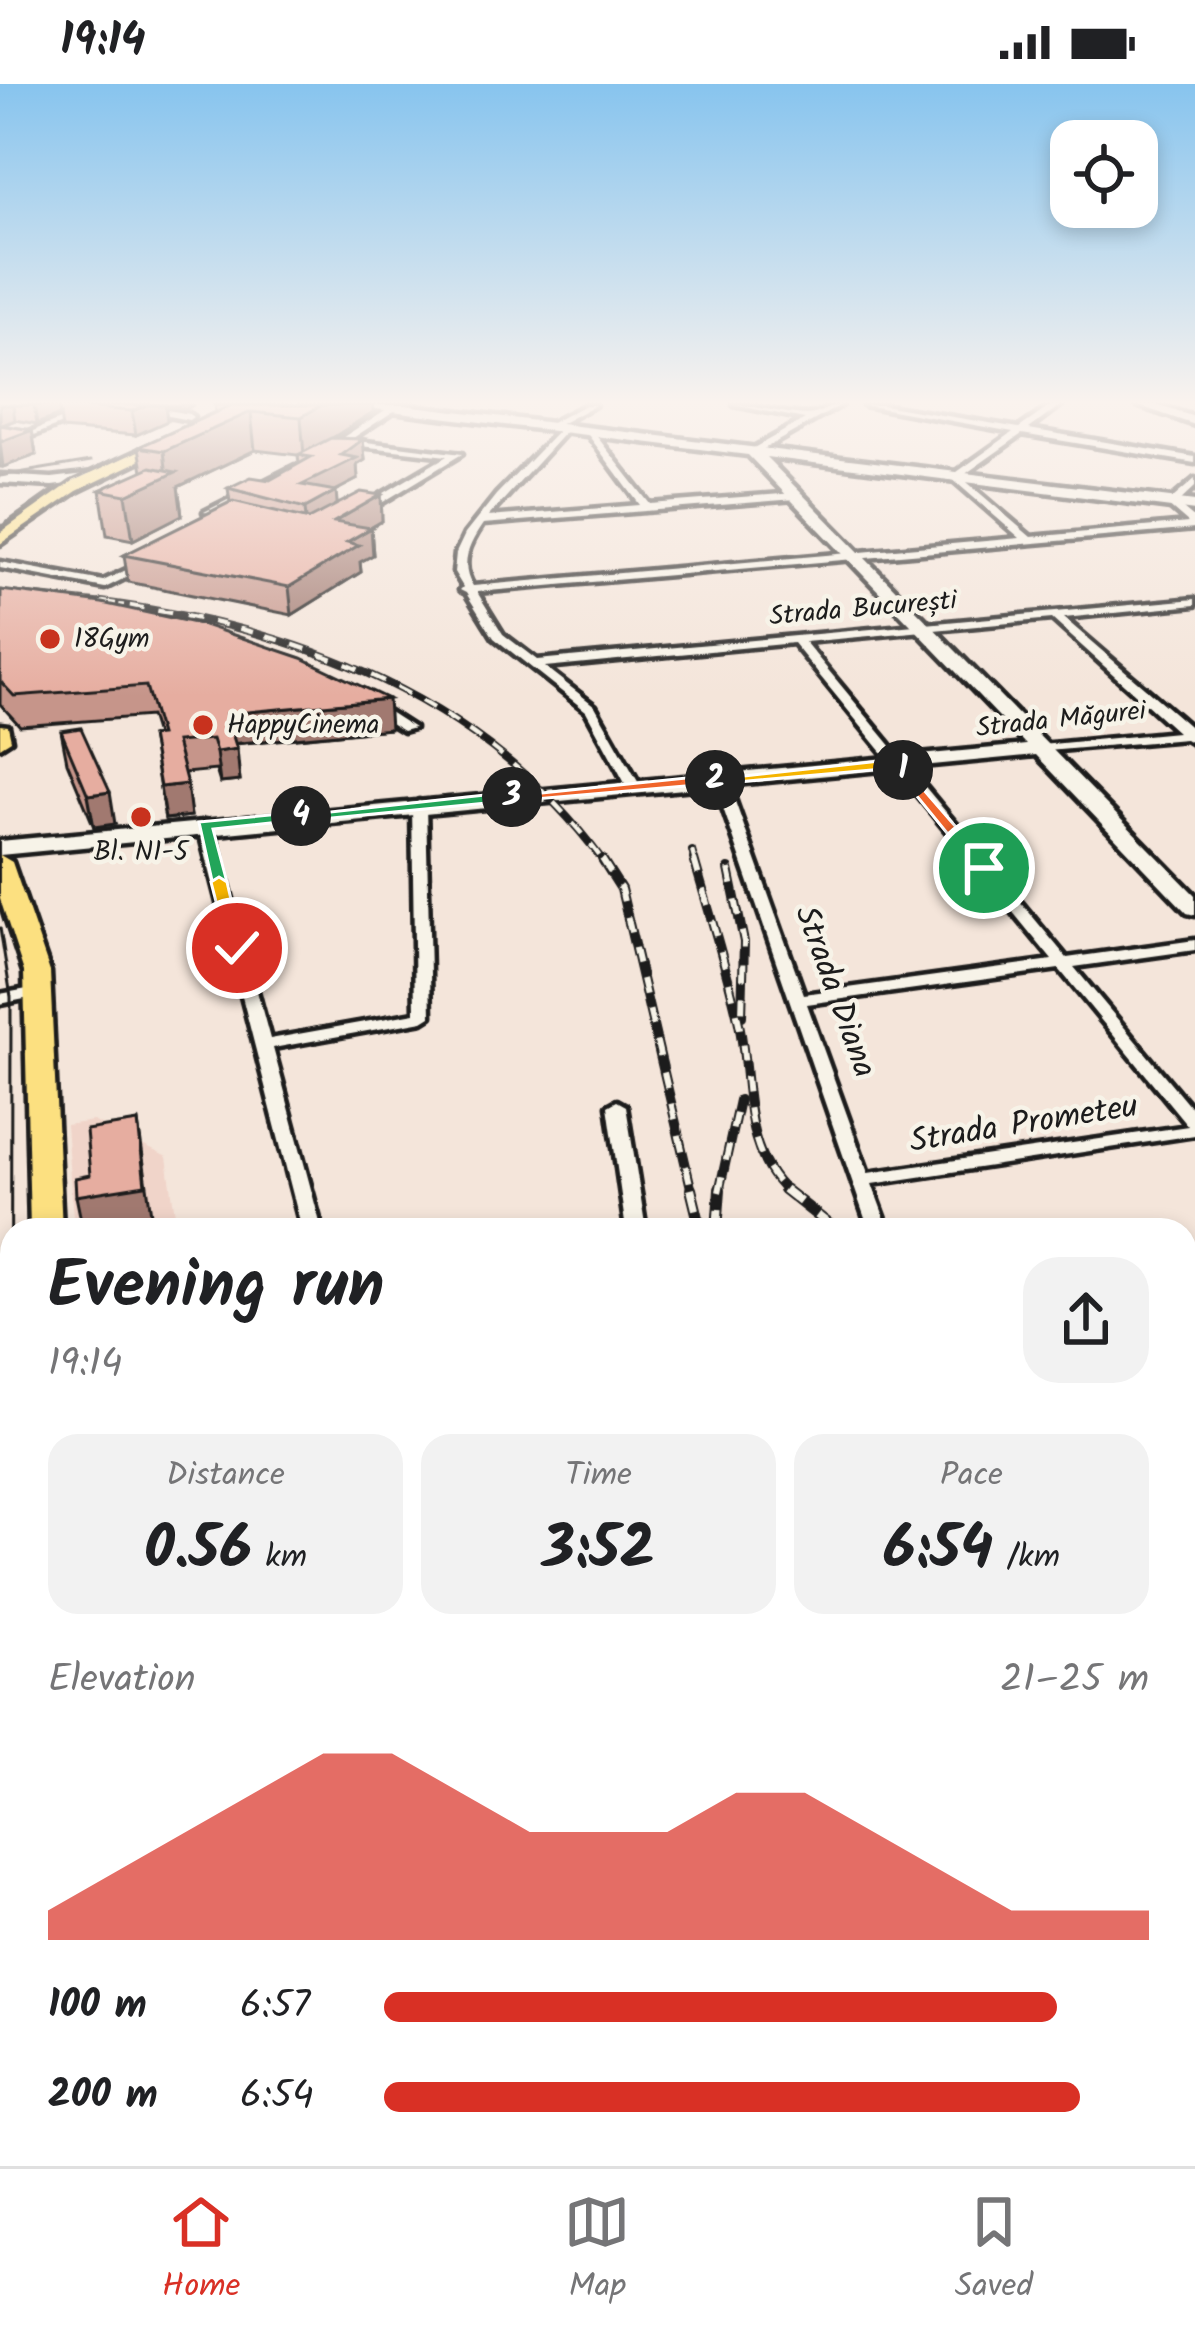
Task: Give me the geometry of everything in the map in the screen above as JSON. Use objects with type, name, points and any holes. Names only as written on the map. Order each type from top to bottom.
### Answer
[{"type":"main road","points":[[0,539],[48,502]]},
{"type":"main road","points":[[0,862],[35,961],[46,1218]]},
{"type":"street","points":[[229,502],[209,512],[231,520]]},
{"type":"street","points":[[347,518],[375,502]]},
{"type":"street","points":[[498,502],[479,521],[458,557],[466,590],[494,632],[592,709],[634,787]]},
{"type":"street","points":[[643,502],[647,507]]},
{"type":"street","points":[[479,521],[712,502]]},
{"type":"street","points":[[801,502],[1195,908]]},
{"type":"street","points":[[984,502],[1029,541]]},
{"type":"street","points":[[1164,502],[1195,506]]},
{"type":"street","points":[[1171,503],[1195,525]]},
{"type":"street","points":[[466,590],[1195,525]]},
{"type":"street","points":[[0,565],[105,585],[169,551]]},
{"type":"street","name":"Strada București","points":[[536,664],[1195,602]]},
{"type":"street","points":[[1178,604],[1195,617]]},
{"type":"street","points":[[1054,615],[1192,736]]},
{"type":"street","points":[[796,639],[1195,1126]]},
{"type":"street","points":[[357,699],[408,728]]},
{"type":"street","name":"Strada Măgurei","points":[[0,848],[205,825],[1192,736]]},
{"type":"street","name":"Strada Diana","points":[[721,779],[875,1218]]},
{"type":"street","points":[[262,1046],[423,1016],[419,805]]},
{"type":"street","points":[[205,825],[309,1218]]},
{"type":"street","points":[[799,1000],[1195,946]]},
{"type":"street","points":[[0,999],[38,992]]},
{"type":"street","points":[[617,1106],[634,1218]]},
{"type":"street","name":"Strada Prometeu","points":[[863,1180],[1195,1126]]},
{"type":"shaded area","points":[[93,1121],[167,1157],[175,1218],[73,1218],[66,1125]]},
{"type":"building","points":[[231,502],[309,519],[341,502],[369,502],[334,522],[371,528],[347,542],[359,545],[289,587],[124,555]]},
{"type":"building","points":[[283,502],[316,502],[305,508]]},
{"type":"building","points":[[1,590],[102,603],[204,625],[302,658],[388,699],[226,714],[237,749],[216,752],[212,739],[176,742],[187,784],[160,787],[151,736],[160,735],[146,686],[14,696],[0,681]]},
{"type":"building","points":[[81,728],[110,792],[88,795],[61,731]]},
{"type":"building","points":[[138,1122],[145,1185],[76,1196],[75,1178],[90,1175],[86,1130]]},
{"type":"tram line","points":[[0,531],[41,502]]},
{"type":"tram line","points":[[0,928],[11,997],[11,1218]]},
{"type":"railway","points":[[0,592],[114,604]]},
{"type":"railway","points":[[102,602],[114,604]]},
{"type":"railway","points":[[114,604],[124,605]]},
{"type":"railway","points":[[114,604],[246,630],[381,680],[444,714],[502,755],[556,805],[604,862]]},
{"type":"railway","points":[[692,851],[695,862]]},
{"type":"railway","points":[[694,859],[738,1019],[754,1133],[772,1174],[785,1190]]},
{"type":"railway","points":[[604,862],[621,889],[692,1192]]},
{"type":"railway","points":[[729,869],[744,942],[742,1016]]},
{"type":"railway","points":[[719,1192],[739,1100]]},
{"type":"railway","points":[[691,1189],[698,1218]]},
{"type":"railway","points":[[718,1218],[720,1189]]},
{"type":"railway","points":[[785,1190],[821,1218]]},
{"type":"place","name":"18Gym","points":[[50,639]]},
{"type":"place","name":"HappyCinema","points":[[203,725]]},
{"type":"place","name":"Bl. N1-5","points":[[141,817]]},
{"type":"route","points":[[237,948],[205,825],[898,764],[984,868]]}]
